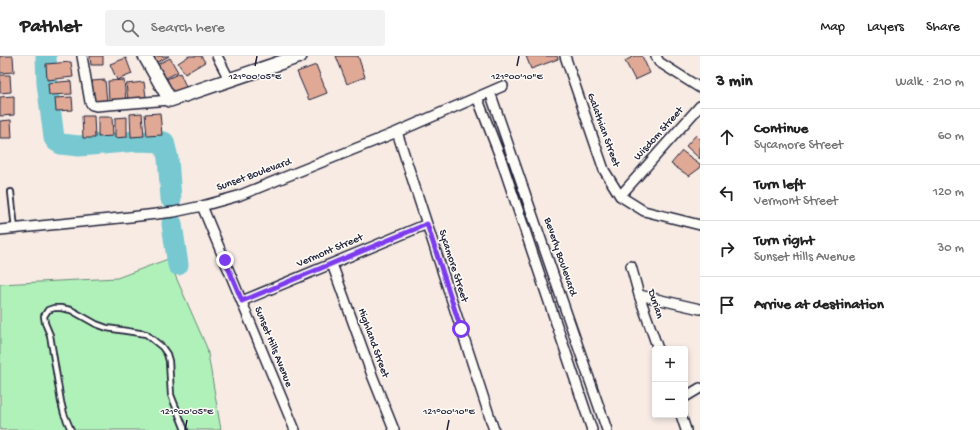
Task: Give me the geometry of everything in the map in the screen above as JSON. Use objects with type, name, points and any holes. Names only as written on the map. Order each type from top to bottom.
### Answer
[{"type":"street","points":[[82,56],[90,102],[92,105],[96,106],[170,100],[230,81],[300,56]]},
{"type":"street","points":[[145,56],[170,100]]},
{"type":"street","points":[[217,56],[230,81]]},
{"type":"street","name":"Galathian Street","points":[[565,56],[604,170],[620,196],[644,211],[700,225]]},
{"type":"street","points":[[656,56],[659,62],[700,88]]},
{"type":"street","name":"Sunset Boulevard","points":[[0,230],[174,212],[238,196],[397,132],[503,86]]},
{"type":"street","name":"Beverly Boulevard","points":[[490,92],[607,430]]},
{"type":"street","points":[[477,97],[501,159],[592,430]]},
{"type":"street","name":"Wisdom Street","points":[[620,196],[700,106]]},
{"type":"street","name":"Sycamore Street","points":[[397,132],[494,430]]},
{"type":"street","name":"Sunset Hills Avenue","points":[[202,206],[295,430]]},
{"type":"street","name":"Vermont Street","points":[[242,301],[427,224]]},
{"type":"street","name":"Highland Street","points":[[332,264],[372,375],[394,430]]},
{"type":"street","name":"Durian","points":[[631,266],[657,346]]},
{"type":"street","points":[[640,295],[700,309]]},
{"type":"street","points":[[688,395],[700,388]]},
{"type":"street","points":[[682,418],[686,430]]},
{"type":"lane","points":[[11,192],[15,229]]},
{"type":"lane","points":[[71,430],[64,414],[61,402],[50,335],[44,316],[48,310],[54,308],[71,310],[96,324],[107,328],[146,334],[162,347],[170,361],[171,395],[186,430]]},
{"type":"green space","points":[[168,259],[207,348],[221,430],[0,430],[0,284],[117,278]]},
{"type":"building","points":[[0,56],[13,56],[14,72],[0,73]]},
{"type":"building","points":[[90,56],[103,56],[103,65],[91,65]]},
{"type":"building","points":[[150,56],[169,56],[154,64]]},
{"type":"building","points":[[189,56],[201,56],[205,62],[185,74],[178,63]]},
{"type":"building","points":[[336,56],[358,56],[365,77],[347,84]]},
{"type":"building","points":[[526,56],[557,56],[558,59],[531,69]]},
{"type":"building","points":[[634,56],[642,56],[650,73],[635,80],[625,61]]},
{"type":"building","points":[[126,58],[132,74],[117,80],[110,64]]},
{"type":"building","points":[[170,58],[178,72],[162,80],[154,66]]},
{"type":"building","points":[[71,62],[73,77],[47,80],[46,64]]},
{"type":"building","points":[[316,65],[327,93],[309,100],[297,72]]},
{"type":"building","points":[[180,73],[187,89],[174,95],[167,79]]},
{"type":"building","points":[[0,75],[10,75],[11,92],[0,93]]},
{"type":"building","points":[[105,80],[107,102],[93,103],[92,81]]},
{"type":"building","points":[[124,80],[126,100],[109,102],[108,81]]},
{"type":"building","points":[[71,81],[72,94],[49,95],[48,83]]},
{"type":"building","points":[[144,82],[146,97],[128,99],[126,84]]},
{"type":"building","points":[[14,96],[14,115],[0,116],[0,97]]},
{"type":"building","points":[[72,97],[73,110],[56,111],[55,98]]},
{"type":"building","points":[[142,113],[144,136],[131,137],[130,114]]},
{"type":"building","points":[[160,113],[162,135],[147,136],[145,114]]},
{"type":"building","points":[[82,116],[94,116],[95,138],[83,138]]},
{"type":"building","points":[[98,117],[112,117],[113,136],[98,137]]},
{"type":"building","points":[[127,117],[127,137],[115,138],[115,118]]},
{"type":"building","points":[[11,120],[12,138],[0,138],[0,121]]},
{"type":"building","points":[[696,135],[700,139],[700,159],[686,146]]},
{"type":"building","points":[[682,151],[700,164],[700,168],[689,176],[671,164]]},
{"type":"waterway","points":[[46,56],[47,83],[54,138],[56,141],[61,144],[79,146],[137,141],[164,142],[168,158],[171,199]]},
{"type":"waterway","points":[[172,224],[178,265]]},
{"type":"route","points":[[225,260],[242,301],[427,224],[461,329]]}]
